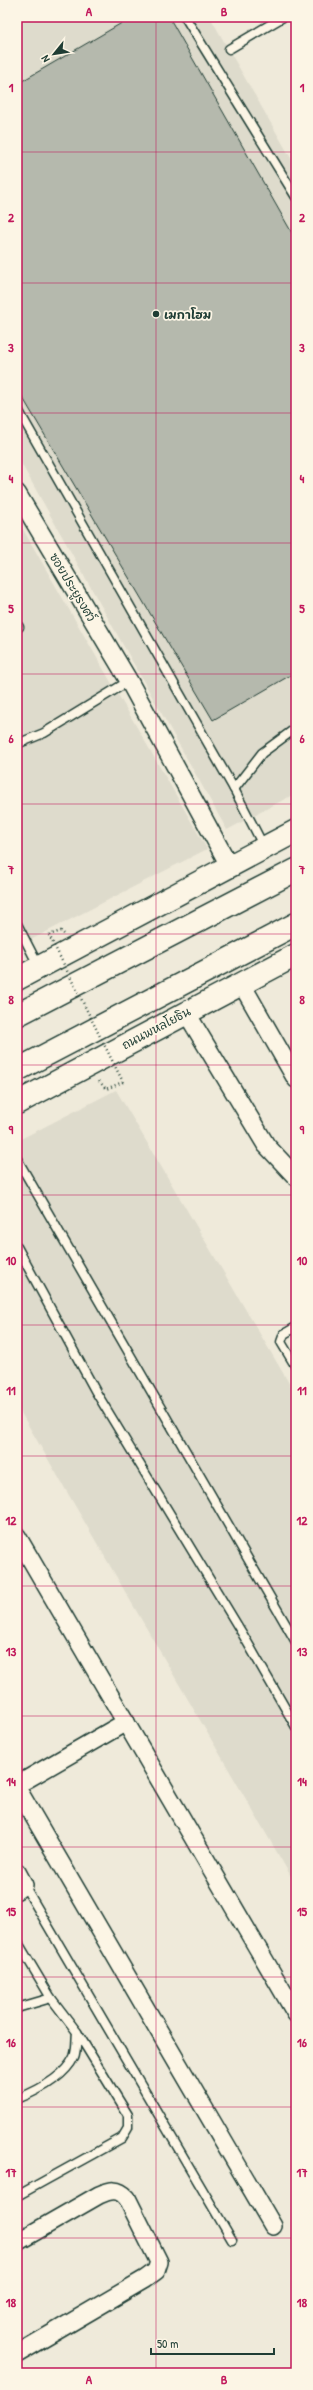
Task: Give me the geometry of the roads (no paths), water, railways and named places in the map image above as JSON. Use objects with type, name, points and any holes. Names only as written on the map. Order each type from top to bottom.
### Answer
[{"type":"main road","points":[[17,979],[296,831]]},
{"type":"main road","points":[[17,1015],[296,870]]},
{"type":"main road","points":[[17,1070],[296,924]]},
{"type":"main road","name":"ถนนพหลโยธิน","points":[[17,1103],[296,955]]},
{"type":"street","name":"ซอยประยูรงศว์","points":[[17,493],[129,681],[230,867]]},
{"type":"street","points":[[241,983],[296,1079]]},
{"type":"street","points":[[186,1012],[266,1145],[296,1177]]},
{"type":"street","points":[[18,1539],[296,2014]]},
{"type":"street","points":[[126,1722],[17,1787],[273,2226]]},
{"type":"street","points":[[17,2242],[99,2194],[112,2190],[121,2192],[127,2198],[159,2262],[156,2271],[145,2279],[17,2354]]},
{"type":"lane","points":[[186,17],[296,197]]},
{"type":"lane","points":[[229,49],[283,17]]},
{"type":"lane","points":[[17,408],[234,789],[264,848]]},
{"type":"lane","points":[[17,744],[44,734],[129,681]]},
{"type":"lane","points":[[234,789],[262,754],[296,728]]},
{"type":"lane","points":[[17,924],[39,967]]},
{"type":"lane","points":[[17,1159],[296,1642]]},
{"type":"lane","points":[[17,1247],[96,1392],[238,1627],[296,1727]]},
{"type":"lane","points":[[296,1327],[284,1334],[281,1342],[296,1367]]},
{"type":"lane","points":[[19,1882],[232,2240]]},
{"type":"lane","points":[[17,1941],[50,1998],[77,2032],[128,2115],[128,2128],[122,2138],[17,2196]]},
{"type":"lane","points":[[17,2008],[50,1998]]},
{"type":"lane","points":[[17,2099],[33,2093],[66,2070],[75,2056],[77,2032]]},
{"type":"place","name":"เมกาโฮม","points":[[156,314]]}]
